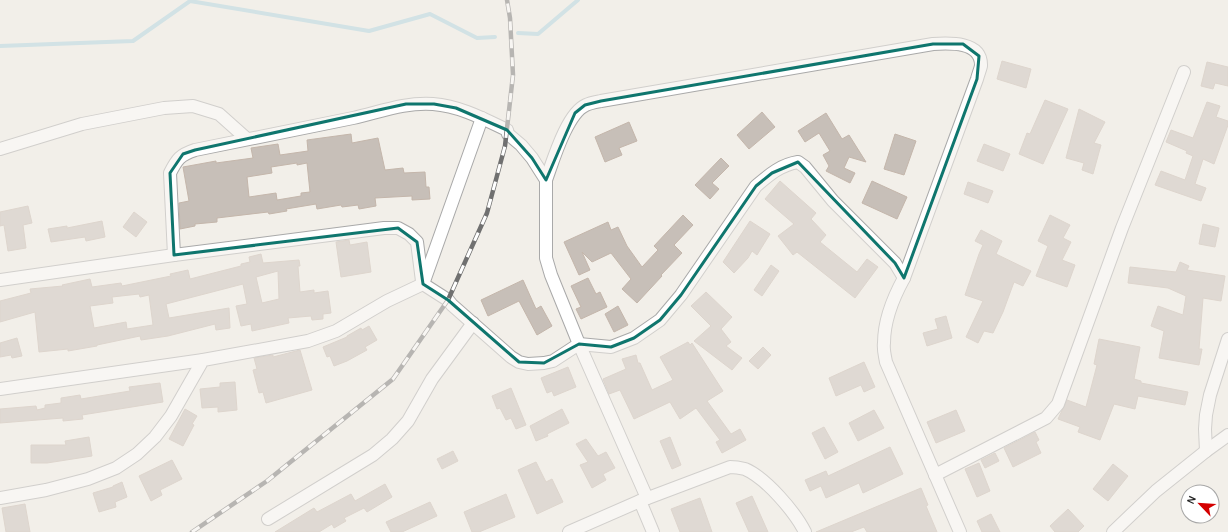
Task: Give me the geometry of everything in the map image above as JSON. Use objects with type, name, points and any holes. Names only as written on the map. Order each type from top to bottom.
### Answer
[{"type":"street","points":[[653,532],[644,499],[553,282],[546,258],[546,180],[567,127],[575,113],[585,105],[601,101],[933,44],[950,43],[963,44],[974,50],[979,56],[981,66],[904,278],[895,295],[887,319],[884,344],[886,362],[960,532]]},
{"type":"street","points":[[935,475],[1046,418],[1058,404],[1122,228],[1184,72]]},
{"type":"street","points":[[174,255],[170,172],[175,163],[183,154],[354,117],[406,104],[434,104],[456,108],[507,130],[508,134],[522,145],[546,180]]},
{"type":"street","points":[[0,149],[82,124],[164,108],[193,106],[219,114],[247,139]]},
{"type":"street","points":[[0,389],[203,360],[308,341],[336,331],[388,301],[423,284],[482,118]]},
{"type":"street","points":[[0,280],[174,255],[384,228],[398,228],[409,234],[417,242],[423,284],[448,300],[519,362],[528,364],[544,363],[554,361],[579,344],[611,347],[634,338],[660,320],[681,295],[756,186],[772,173],[788,164],[798,162],[805,167],[833,202],[895,263],[904,278]]},
{"type":"street","points":[[268,519],[373,455],[392,439],[408,421],[432,379],[473,323]]},
{"type":"street","points":[[1206,451],[1206,415],[1210,395],[1228,339]]},
{"type":"street","points":[[0,498],[46,490],[88,479],[116,468],[132,458],[155,437],[171,416],[203,360]]},
{"type":"street","points":[[1113,532],[1156,491],[1228,435]]},
{"type":"street","points":[[569,532],[644,499],[730,467],[744,469],[758,476],[774,490],[790,509],[805,532]]},
{"type":"highlighted area","points":[[933,44],[963,44],[979,56],[977,79],[904,278],[895,263],[798,162],[772,173],[756,186],[681,295],[660,320],[634,338],[611,347],[579,344],[544,363],[519,362],[448,300],[423,284],[417,242],[398,228],[174,255],[170,173],[183,154],[195,150],[406,104],[434,104],[456,108],[507,130],[532,158],[546,180],[575,113],[585,105],[601,101]]},
{"type":"building","points":[[1002,61],[1031,69],[1026,88],[997,79]]},
{"type":"building","points":[[1207,62],[1228,67],[1228,86],[1215,83],[1213,89],[1201,86]]},
{"type":"building","points":[[1045,100],[1068,109],[1043,164],[1019,154],[1027,133],[1030,134]]},
{"type":"building","points":[[1207,102],[1220,106],[1216,117],[1228,121],[1228,125],[1214,164],[1203,159],[1195,184],[1206,188],[1201,201],[1155,185],[1161,171],[1185,180],[1193,156],[1186,153],[1187,151],[1166,142],[1171,130],[1193,138]]},
{"type":"building","points":[[1079,109],[1105,122],[1094,143],[1101,145],[1093,174],[1082,170],[1084,163],[1066,158]]},
{"type":"building","points":[[762,112],[775,127],[749,149],[737,135]]},
{"type":"building","points":[[826,113],[842,139],[849,135],[866,162],[849,157],[844,168],[855,173],[850,183],[826,171],[829,166],[823,155],[830,151],[819,133],[805,142],[798,131]]},
{"type":"building","points":[[629,122],[637,141],[619,148],[622,155],[605,162],[595,137]]},
{"type":"building","points":[[351,134],[352,143],[378,138],[385,170],[403,168],[404,173],[425,172],[426,187],[429,187],[430,199],[412,200],[412,196],[375,198],[376,206],[359,209],[358,205],[342,207],[341,205],[317,209],[316,204],[286,209],[287,211],[269,214],[268,212],[217,218],[217,222],[195,224],[195,226],[180,229],[179,203],[189,201],[183,167],[216,161],[216,163],[253,158],[251,148],[278,144],[280,155],[308,151],[307,140]],"holes":[[[297,163],[297,165],[307,163],[310,192],[301,193],[301,196],[277,200],[276,193],[249,197],[247,177],[272,173],[271,167]]]},
{"type":"building","points":[[895,134],[916,141],[904,175],[884,169]]},
{"type":"building","points":[[984,144],[1010,154],[1003,171],[977,161]]},
{"type":"building","points":[[721,158],[729,166],[712,183],[719,189],[710,199],[695,185]]},
{"type":"building","points":[[780,181],[816,213],[811,219],[826,235],[820,242],[857,272],[867,259],[878,267],[855,298],[797,252],[793,255],[778,236],[794,224],[765,199]]},
{"type":"building","points":[[872,181],[907,197],[897,219],[862,203]]},
{"type":"building","points":[[968,182],[993,191],[988,203],[964,194]]},
{"type":"building","points":[[28,206],[32,223],[23,225],[26,248],[8,251],[4,225],[0,226],[0,212]]},
{"type":"building","points":[[134,212],[147,222],[136,237],[123,227]]},
{"type":"building","points":[[683,215],[693,225],[674,245],[682,253],[637,303],[622,289],[631,279],[611,253],[592,262],[582,252],[590,270],[579,275],[564,242],[608,222],[611,230],[618,227],[627,246],[642,267],[658,250],[654,246]]},
{"type":"building","points":[[1050,215],[1070,225],[1063,238],[1071,242],[1062,260],[1075,265],[1067,287],[1036,276],[1048,246],[1038,241]]},
{"type":"building","points":[[102,221],[105,237],[86,241],[85,237],[51,242],[48,229],[67,226],[67,228]]},
{"type":"building","points":[[750,221],[770,234],[757,255],[752,251],[748,258],[734,273],[723,262]]},
{"type":"building","points":[[1203,224],[1219,228],[1215,247],[1199,244]]},
{"type":"building","points":[[981,230],[1002,241],[996,254],[1031,271],[1023,286],[1014,282],[1003,312],[993,333],[984,331],[978,343],[966,337],[983,301],[965,295],[983,245],[975,241]]},
{"type":"building","points":[[349,240],[350,245],[367,242],[371,272],[341,277],[336,242]]},
{"type":"building","points":[[261,254],[263,263],[299,260],[300,292],[314,290],[314,293],[328,291],[331,313],[323,314],[323,319],[312,320],[311,316],[288,318],[289,323],[252,331],[251,324],[241,326],[236,306],[247,304],[243,284],[166,304],[169,318],[229,308],[230,328],[216,330],[215,324],[168,336],[141,340],[140,336],[68,351],[68,349],[39,352],[35,312],[0,322],[0,301],[31,293],[30,289],[63,286],[62,285],[90,279],[92,287],[121,283],[122,286],[171,276],[170,274],[188,270],[190,279],[241,266],[241,264],[250,262],[249,257]],"holes":[[[278,271],[279,299],[262,303],[256,277]],[[139,294],[140,297],[149,295],[153,325],[127,329],[126,322],[94,328],[90,306],[113,303],[112,297]]]},
{"type":"building","points":[[1180,262],[1189,266],[1187,270],[1225,276],[1221,301],[1203,298],[1199,349],[1202,349],[1199,365],[1159,358],[1164,331],[1151,326],[1158,306],[1183,315],[1186,296],[1168,288],[1128,283],[1130,267],[1176,272]]},
{"type":"building","points":[[771,265],[779,271],[762,296],[754,290]]},
{"type":"building","points":[[588,278],[596,294],[600,292],[607,307],[581,319],[576,309],[581,307],[571,286]]},
{"type":"building","points":[[523,280],[536,309],[541,306],[552,326],[537,335],[519,301],[488,316],[481,300]]},
{"type":"building","points":[[706,292],[732,317],[721,329],[731,342],[726,346],[742,358],[732,370],[694,341],[711,326],[691,306]]},
{"type":"building","points":[[618,306],[628,325],[614,332],[605,314]]},
{"type":"building","points":[[946,316],[952,338],[927,346],[923,333],[938,329],[935,319]]},
{"type":"building","points":[[369,326],[377,340],[365,347],[367,350],[334,366],[330,356],[327,357],[323,347],[347,337],[361,328],[362,330]]},
{"type":"building","points":[[17,338],[22,356],[12,358],[11,355],[0,357],[0,343]]},
{"type":"building","points":[[1099,339],[1140,347],[1134,379],[1141,381],[1141,383],[1188,392],[1185,405],[1138,396],[1135,409],[1114,404],[1100,440],[1078,432],[1080,427],[1058,419],[1067,400],[1086,407],[1097,365],[1094,364]]},
{"type":"building","points":[[688,342],[690,345],[692,343],[723,391],[707,401],[731,434],[740,429],[746,440],[722,453],[716,442],[720,440],[696,408],[680,419],[670,402],[634,419],[620,390],[609,394],[603,379],[626,369],[622,359],[636,355],[638,363],[640,363],[652,390],[673,380],[660,357]]},
{"type":"building","points":[[763,347],[771,355],[758,369],[749,361]]},
{"type":"building","points":[[300,350],[312,390],[266,403],[263,392],[259,393],[253,370],[257,369],[254,358],[273,355],[273,357]]},
{"type":"building","points":[[864,362],[875,387],[864,392],[861,385],[836,396],[829,378]]},
{"type":"building","points":[[568,367],[576,387],[554,396],[552,391],[547,393],[541,378]]},
{"type":"building","points":[[235,382],[237,410],[218,412],[218,407],[202,408],[200,389],[220,387],[220,383]]},
{"type":"building","points":[[160,383],[163,402],[82,415],[83,419],[63,421],[63,418],[0,423],[0,409],[36,406],[37,410],[45,408],[45,405],[61,403],[61,398],[80,395],[81,399],[130,391],[129,387]]},
{"type":"building","points":[[511,388],[526,425],[516,429],[511,418],[506,420],[500,408],[497,409],[492,396]]},
{"type":"building","points":[[185,409],[197,416],[183,446],[169,439]]},
{"type":"building","points":[[562,409],[569,423],[547,434],[548,436],[536,441],[530,426]]},
{"type":"building","points":[[874,410],[884,428],[858,441],[849,423]]},
{"type":"building","points":[[956,410],[965,431],[936,443],[927,422]]},
{"type":"building","points":[[824,427],[838,452],[825,459],[812,433]]},
{"type":"building","points":[[1035,432],[1039,440],[1036,442],[1041,453],[1013,467],[1004,448]]},
{"type":"building","points":[[89,437],[92,456],[47,463],[31,463],[31,445],[66,445],[65,441]]},
{"type":"building","points":[[670,437],[681,465],[672,469],[660,441]]},
{"type":"building","points":[[586,439],[598,456],[606,452],[615,468],[603,474],[606,480],[592,488],[580,465],[588,462],[576,444]]},
{"type":"building","points":[[890,447],[903,474],[863,493],[859,483],[826,498],[821,486],[810,491],[805,480],[826,471],[828,476]]},
{"type":"building","points":[[453,451],[458,461],[442,469],[437,459]]},
{"type":"building","points":[[995,453],[999,461],[985,468],[981,460]]},
{"type":"building","points":[[172,460],[182,479],[160,490],[162,495],[151,501],[139,476]]},
{"type":"building","points":[[536,462],[546,482],[552,479],[563,502],[537,514],[518,470]]},
{"type":"building","points":[[979,463],[990,491],[977,497],[965,469]]},
{"type":"building","points":[[1113,464],[1128,476],[1108,501],[1093,489]]},
{"type":"building","points":[[122,482],[127,497],[115,502],[116,507],[99,512],[93,493],[113,487]]},
{"type":"building","points":[[385,484],[392,497],[367,512],[364,508],[344,518],[346,521],[334,528],[332,524],[319,532],[275,532],[314,508],[317,512],[351,494],[355,501]]},
{"type":"building","points":[[921,488],[928,505],[926,506],[937,532],[867,532],[864,527],[851,532],[816,532]]},
{"type":"building","points":[[506,494],[515,517],[479,532],[472,532],[464,512]]},
{"type":"building","points":[[752,496],[768,532],[749,532],[736,503]]},
{"type":"building","points":[[700,498],[712,532],[680,532],[671,509]]},
{"type":"building","points":[[430,502],[437,516],[402,532],[391,532],[386,522]]},
{"type":"building","points":[[25,504],[30,532],[6,532],[2,508]]},
{"type":"building","points":[[1068,509],[1084,526],[1078,532],[1055,532],[1050,526]]},
{"type":"building","points":[[991,514],[1000,532],[982,532],[977,521]]},
{"type":"waterway","points":[[518,33],[538,34],[578,0]]},
{"type":"waterway","points":[[0,46],[133,41],[190,1],[369,31],[430,14],[477,38],[495,37]]},
{"type":"railway","points":[[192,532],[267,481],[393,379],[448,300],[487,213],[505,146],[513,75],[510,18],[507,0]]}]
